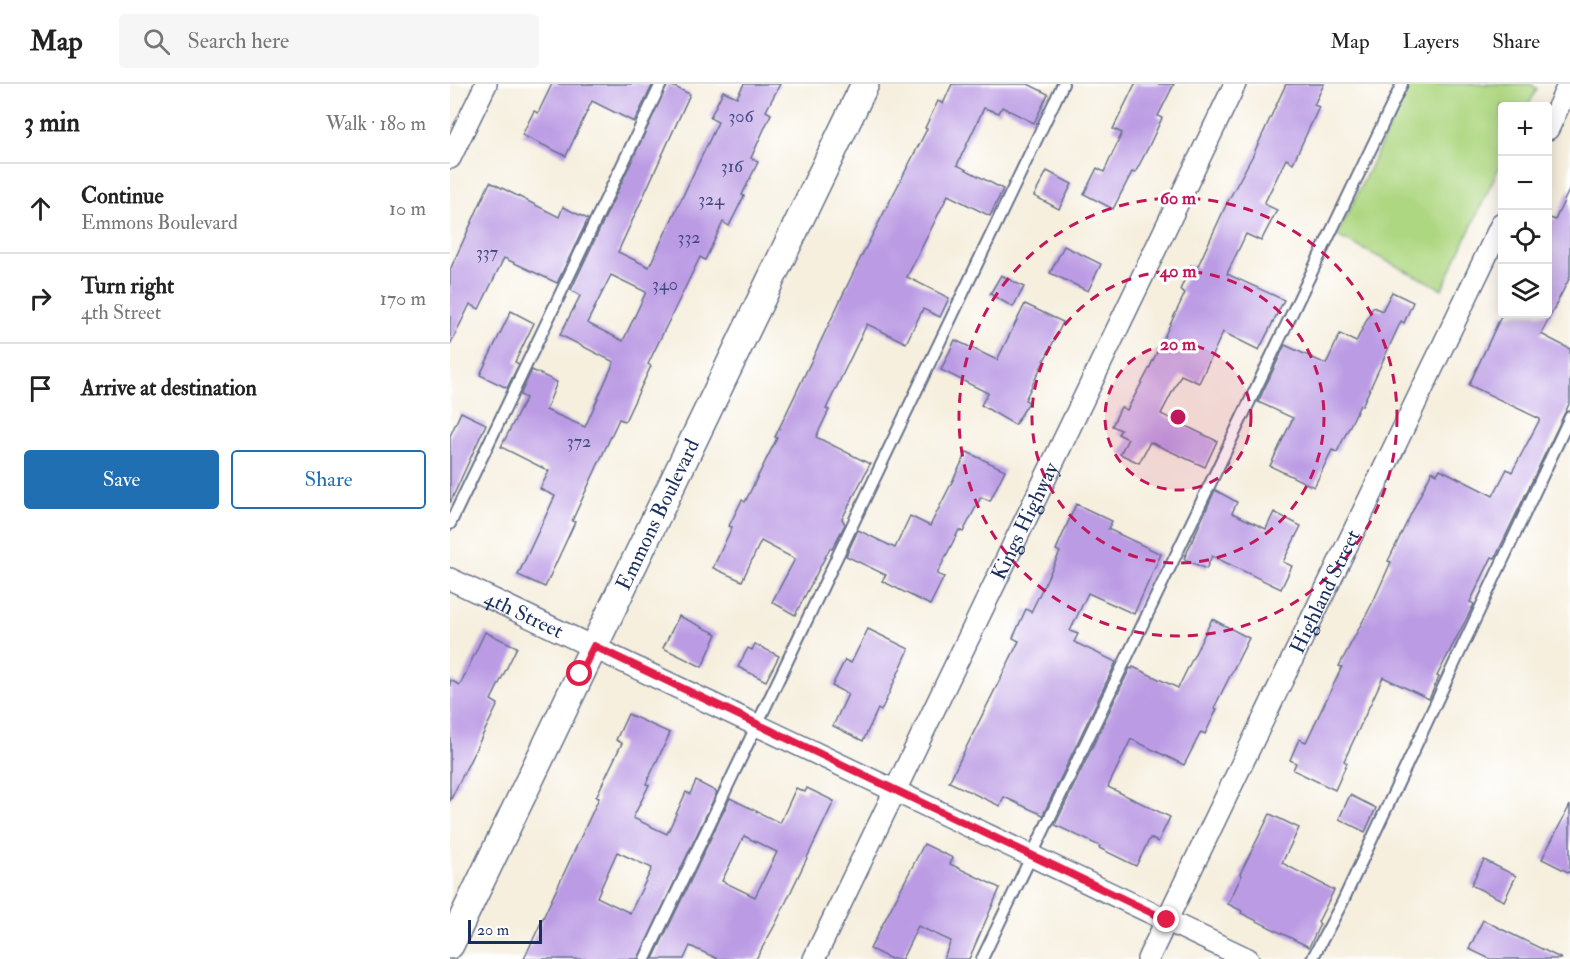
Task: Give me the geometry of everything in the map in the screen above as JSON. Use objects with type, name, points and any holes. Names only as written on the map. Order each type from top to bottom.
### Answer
[{"type":"street","points":[[450,158],[486,84]]},
{"type":"street","name":"Emmons Boulevard","points":[[450,945],[865,84]]},
{"type":"street","name":"Kings Highway","points":[[814,959],[1235,84]]},
{"type":"street","points":[[1552,120],[1566,88]]},
{"type":"street","name":"Highland Street","points":[[1148,959],[1498,233]]},
{"type":"street","name":"4th Street","points":[[450,579],[1248,959]]},
{"type":"lane","points":[[450,524],[661,84]]},
{"type":"lane","points":[[645,959],[1063,84]]},
{"type":"lane","points":[[982,959],[1402,84]]},
{"type":"lane","points":[[1312,959],[1347,892],[1570,417]]},
{"type":"green space","points":[[1410,84],[1531,84],[1537,89],[1530,102],[1498,102],[1498,170],[1442,289],[1337,236]]},
{"type":"building","points":[[552,84],[653,84],[634,122],[592,101],[566,156],[522,135],[534,111],[538,113]]},
{"type":"building","points":[[668,84],[690,94],[618,252],[649,267],[718,122],[710,118],[723,91],[737,97],[744,84],[780,84],[766,111],[771,114],[751,158],[758,162],[742,195],[744,196],[729,226],[723,222],[705,260],[700,257],[648,364],[651,366],[625,421],[619,419],[572,521],[575,522],[545,587],[518,575],[555,496],[540,489],[549,471],[501,447],[526,398],[520,395],[532,370],[557,382],[546,410],[585,427],[614,362],[560,335],[580,296],[571,290]],"holes":[[[611,275],[646,292],[623,341],[587,323]]]},
{"type":"building","points":[[952,84],[1028,84],[1048,94],[1034,123],[1002,107],[999,113],[984,108],[957,165],[1003,189],[990,216],[948,195],[907,277],[949,298],[940,317],[923,309],[906,343],[867,324],[826,409],[829,410],[816,437],[870,464],[842,519],[845,524],[795,615],[772,602],[795,559],[761,541],[742,581],[713,568],[732,527],[729,526],[742,500],[745,502],[777,438],[775,437],[859,261],[927,129],[925,128],[938,101],[943,104]]},
{"type":"building","points":[[1135,84],[1174,84],[1158,116],[1162,118],[1149,146],[1135,173],[1132,172],[1113,209],[1084,194],[1097,168],[1104,172],[1122,133],[1113,129]]},
{"type":"building","points":[[1286,84],[1324,84],[1314,105],[1319,107],[1293,163],[1286,159],[1264,204],[1277,210],[1261,241],[1246,234],[1227,274],[1284,300],[1259,350],[1223,332],[1199,383],[1181,375],[1161,414],[1217,441],[1205,467],[1150,442],[1139,463],[1120,454],[1128,439],[1118,434],[1121,430],[1112,426],[1121,407],[1127,410],[1148,371],[1185,293],[1180,290],[1191,265],[1197,268]]},
{"type":"building","points":[[1047,171],[1072,184],[1059,209],[1034,196]]},
{"type":"building","points":[[490,182],[559,217],[563,207],[588,219],[557,283],[504,258],[479,309],[470,304],[450,345],[450,270]]},
{"type":"building","points":[[1570,188],[1570,277],[1552,312],[1552,219],[1555,220]]},
{"type":"building","points":[[1064,246],[1101,264],[1088,291],[1050,273]]},
{"type":"building","points":[[1001,275],[1024,287],[1013,307],[990,294]]},
{"type":"building","points":[[1392,292],[1413,302],[1404,323],[1401,321],[1362,406],[1360,405],[1337,452],[1332,450],[1314,487],[1270,466],[1293,418],[1258,402],[1285,345],[1326,364],[1340,334],[1356,342],[1373,307],[1382,311]]},
{"type":"building","points":[[1025,304],[1063,322],[1025,400],[1029,402],[1015,425],[981,405],[988,393],[941,370],[955,340],[997,360]]},
{"type":"building","points":[[511,311],[534,323],[515,362],[519,364],[507,388],[480,375]]},
{"type":"building","points":[[1500,318],[1549,318],[1541,334],[1570,349],[1570,402],[1495,558],[1492,557],[1470,602],[1474,604],[1437,676],[1439,677],[1429,699],[1383,677],[1344,761],[1347,763],[1335,790],[1293,770],[1296,763],[1290,760],[1299,739],[1306,742],[1342,667],[1339,666],[1373,602],[1391,562],[1388,561],[1432,471],[1437,474],[1440,469],[1493,496],[1507,469],[1512,472],[1540,419],[1469,385]]},
{"type":"building","points":[[461,412],[486,424],[450,503],[450,436]]},
{"type":"building","points":[[967,452],[1005,470],[990,501],[981,497],[963,532],[959,530],[937,574],[944,577],[930,605],[882,581],[886,575],[846,556],[858,530],[895,548],[910,516],[930,526]]},
{"type":"building","points":[[1215,490],[1237,502],[1232,513],[1266,529],[1274,512],[1301,526],[1283,562],[1292,566],[1281,589],[1212,556],[1206,569],[1184,559]]},
{"type":"building","points":[[1076,504],[1112,521],[1108,529],[1161,554],[1134,614],[1088,593],[1070,631],[1078,634],[1074,642],[1116,662],[1043,815],[1004,797],[1000,806],[949,782],[1019,641],[1013,638],[1026,609],[1031,612],[1060,552],[1056,550]]},
{"type":"building","points":[[679,616],[717,634],[702,667],[663,648]]},
{"type":"building","points":[[1212,619],[1249,638],[1214,708],[1217,709],[1205,734],[1201,732],[1184,765],[1131,739],[1108,787],[1170,817],[1158,842],[1150,838],[1136,866],[1055,825],[1130,668],[1133,667],[1178,688]]},
{"type":"building","points":[[868,629],[909,649],[881,711],[878,709],[863,741],[833,726],[848,694],[832,686],[845,660],[851,663]]},
{"type":"building","points":[[485,632],[517,647],[491,700],[498,704],[450,801],[450,680],[460,685]]},
{"type":"building","points":[[755,644],[779,656],[766,681],[738,667],[748,648],[752,650]]},
{"type":"building","points":[[628,714],[670,733],[633,818],[667,834],[686,792],[690,794],[696,781],[717,792],[638,959],[524,959],[599,798],[596,797],[622,743],[616,740]],"holes":[[[617,852],[652,868],[630,913],[597,897]]]},
{"type":"building","points":[[796,788],[805,792],[807,788],[834,801],[776,923],[756,959],[718,959],[690,946],[684,959],[653,959],[730,798],[780,823]],"holes":[[[744,836],[777,852],[755,897],[722,881]]]},
{"type":"building","points":[[1350,795],[1376,808],[1365,832],[1339,819]]},
{"type":"building","points":[[1570,805],[1570,873],[1542,859]]},
{"type":"building","points":[[1270,814],[1299,828],[1282,863],[1334,890],[1309,947],[1241,913],[1242,911],[1228,904],[1242,875],[1240,874]]},
{"type":"building","points":[[924,844],[953,858],[950,864],[1000,888],[969,959],[943,959],[951,941],[918,926],[902,959],[891,959],[870,949]]},
{"type":"building","points":[[1484,860],[1516,876],[1504,901],[1471,885]]},
{"type":"building","points":[[1483,920],[1562,959],[1490,959],[1469,949]]},
{"type":"route","points":[[580,674],[594,646],[1167,920]]}]
